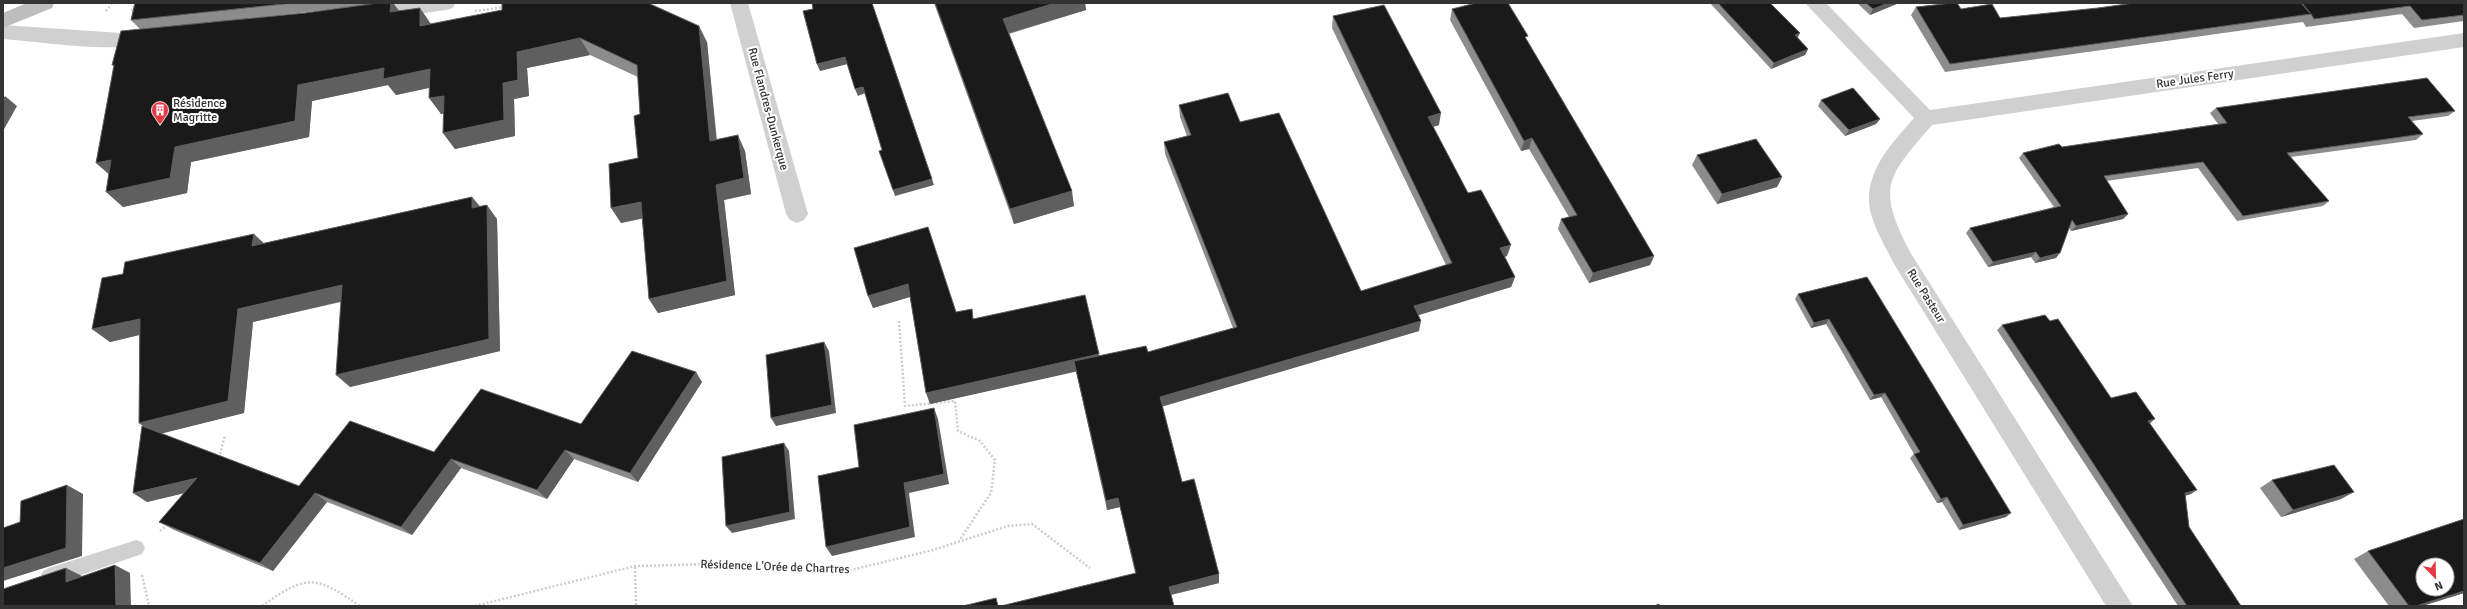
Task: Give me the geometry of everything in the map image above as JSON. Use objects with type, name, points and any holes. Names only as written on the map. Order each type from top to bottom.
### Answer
[{"type":"street","points":[[3,21],[45,3]]},
{"type":"street","points":[[348,17],[446,3]]},
{"type":"street","name":"Rue Flandres-Dunkerque","points":[[739,3],[797,214]]},
{"type":"street","points":[[1814,3],[1926,118]]},
{"type":"street","points":[[3,32],[121,40],[168,35]]},
{"type":"street","name":"Rue Jules Ferry","points":[[1926,118],[2464,40]]},
{"type":"street","name":"Rue Pasteur","points":[[1926,118],[1888,162],[1879,187],[1881,215],[1902,258],[2120,606]]},
{"type":"lane","points":[[33,582],[136,548]]},
{"type":"path","points":[[469,12],[508,6]]},
{"type":"path","points":[[899,321],[905,406],[955,400],[958,431],[980,441],[996,460],[991,493],[959,542]]},
{"type":"path","points":[[217,464],[226,435]]},
{"type":"path","points":[[136,548],[174,520]]},
{"type":"path","name":"Résidence L'Orée de Chartres","points":[[475,606],[636,566],[716,564],[847,571],[959,542],[1008,526],[1032,524],[1090,568]]},
{"type":"path","points":[[636,566],[636,606]]},
{"type":"path","points":[[262,606],[287,587],[312,580],[333,587],[360,606]]},
{"type":"building","points":[[135,3],[293,3],[131,20]]},
{"type":"building","points":[[378,3],[391,3],[390,12],[420,8],[420,26],[502,10],[502,3],[648,3],[699,26],[710,141],[738,135],[744,178],[716,185],[727,281],[649,299],[641,202],[611,208],[609,164],[638,158],[634,116],[640,114],[637,65],[580,38],[517,52],[518,80],[503,83],[504,120],[443,133],[444,96],[429,98],[430,69],[383,79],[384,68],[298,85],[295,121],[175,147],[170,178],[106,192],[111,160],[96,163],[114,65],[112,65],[121,31],[305,13]]},
{"type":"building","points":[[812,3],[872,3],[932,179],[893,190],[879,151],[882,150],[863,87],[855,89],[845,57],[817,64],[803,11],[813,9]]},
{"type":"building","points":[[935,3],[1055,3],[1003,19],[1072,191],[1010,209]]},
{"type":"building","points":[[1476,3],[1508,3],[1528,36],[1525,37],[1654,256],[1593,273],[1561,219],[1577,215],[1532,138],[1524,141],[1452,9]]},
{"type":"building","points":[[1718,3],[1770,3],[1800,33],[1795,35],[1808,49],[1774,63]]},
{"type":"building","points":[[1866,3],[1888,3],[1873,9]]},
{"type":"building","points":[[1957,3],[1961,9],[1992,4],[2000,18],[2134,3],[2301,3],[2310,13],[2302,3],[2464,3],[2464,15],[2422,20],[2410,6],[2314,19],[2311,14],[1950,64],[1916,7]]},
{"type":"building","points":[[1384,5],[1441,113],[1428,117],[1468,193],[1481,190],[1511,245],[1500,248],[1515,277],[1414,306],[1421,321],[1160,397],[1182,482],[1194,479],[1219,574],[1169,587],[1174,606],[1001,606],[1136,573],[1118,498],[1106,501],[1074,361],[1146,346],[1148,352],[1237,327],[1164,142],[1191,135],[1179,105],[1228,93],[1240,122],[1279,113],[1361,291],[1452,263],[1333,16]]},
{"type":"building","points":[[2427,78],[2455,111],[2408,117],[2423,134],[2287,153],[2329,201],[2243,216],[2203,162],[2104,176],[2128,214],[2076,226],[2072,220],[2060,253],[2040,258],[2036,252],[1993,262],[1970,228],[2061,206],[2023,153],[2059,144],[2062,147],[2227,123],[2216,108]]},
{"type":"building","points":[[1853,88],[1880,119],[1849,130],[1821,100]]},
{"type":"building","points":[[1756,139],[1782,177],[1722,194],[1697,155]]},
{"type":"building","points":[[472,197],[472,208],[487,205],[489,339],[336,375],[342,285],[238,309],[228,401],[139,423],[140,319],[92,329],[102,278],[123,274],[125,262],[254,234],[252,246]]},
{"type":"building","points":[[928,227],[956,312],[972,309],[973,319],[1085,295],[1099,354],[926,393],[908,284],[868,296],[854,248]]},
{"type":"building","points":[[1867,277],[2011,513],[1963,525],[1947,497],[1941,499],[1914,454],[1920,452],[1885,393],[1874,395],[1829,319],[1814,323],[1798,294]]},
{"type":"building","points":[[2045,315],[2050,321],[2058,319],[2111,398],[2136,392],[2155,419],[2148,421],[2197,490],[2185,493],[2189,527],[2241,606],[2187,606],[2002,325]]},
{"type":"building","points":[[824,342],[832,405],[771,418],[766,355]]},
{"type":"building","points":[[632,351],[696,372],[630,473],[565,450],[537,490],[451,459],[401,527],[315,493],[260,563],[159,522],[197,478],[133,493],[142,426],[299,486],[350,421],[434,452],[481,389],[581,424]]},
{"type":"building","points":[[934,408],[944,474],[904,483],[910,527],[826,547],[818,476],[859,467],[854,425]]},
{"type":"building","points":[[784,443],[790,512],[726,526],[722,457]]},
{"type":"building","points":[[2334,465],[2354,492],[2293,510],[2272,480]]},
{"type":"building","points":[[67,485],[66,548],[3,568],[3,528],[20,522],[21,501]]},
{"type":"building","points":[[2464,519],[2464,591],[2455,594],[2455,557],[2415,557],[2415,597],[2445,597],[2416,606],[2409,606],[2368,551]]},
{"type":"building","points":[[115,565],[116,606],[3,606],[3,589],[66,568],[66,582]]},
{"type":"building","points":[[996,598],[998,606],[963,606]]},
{"type":"place","name":"Résidence Magritte","points":[[160,125]]}]
